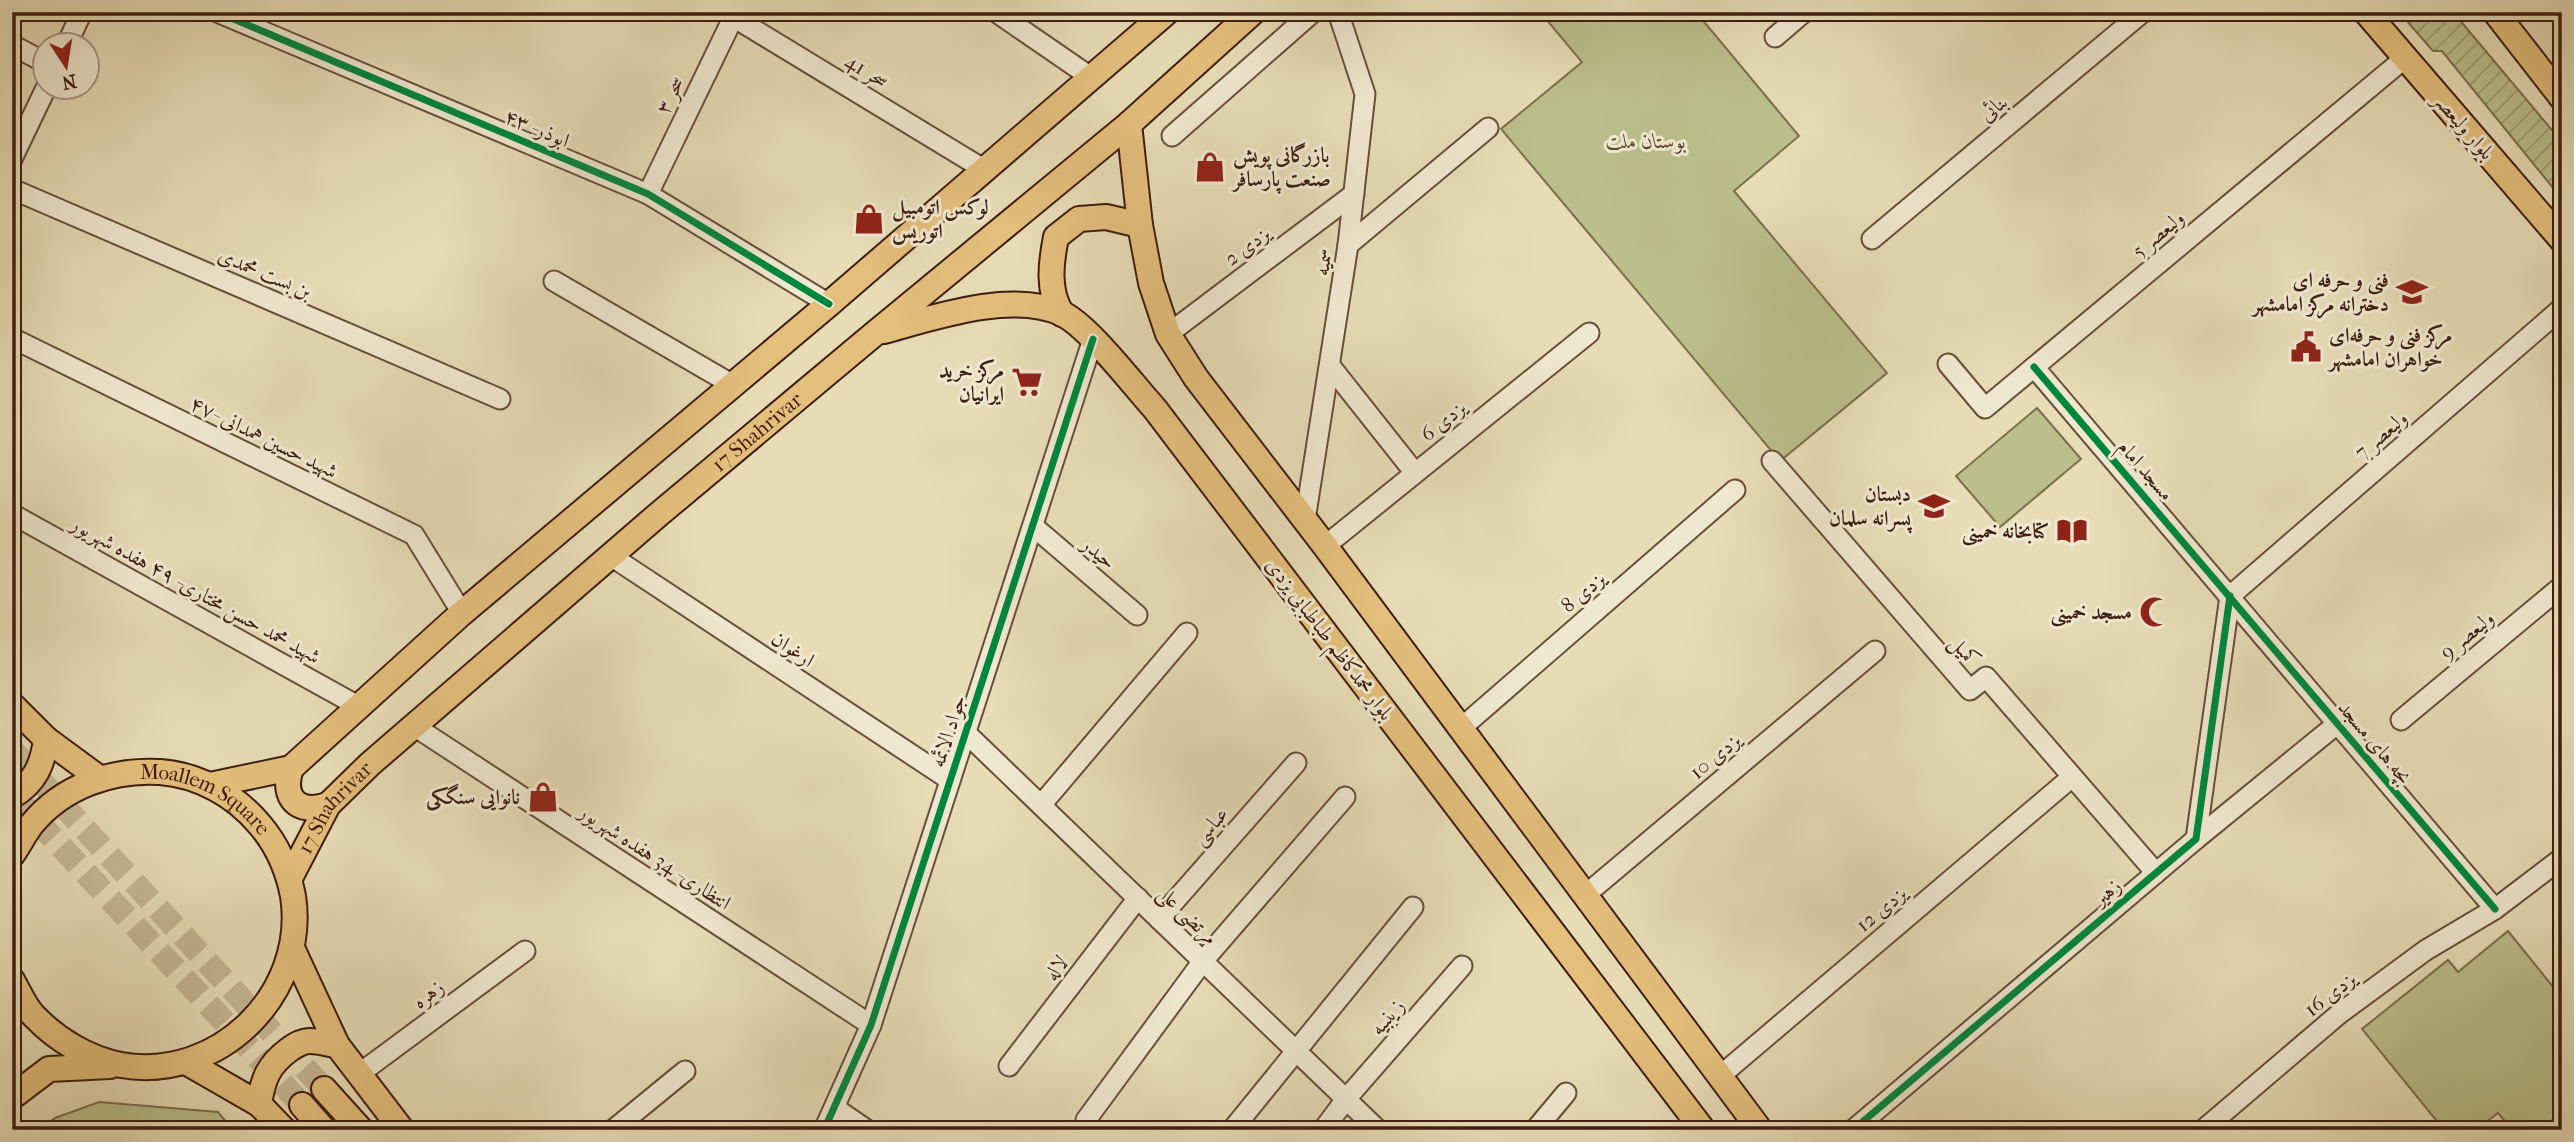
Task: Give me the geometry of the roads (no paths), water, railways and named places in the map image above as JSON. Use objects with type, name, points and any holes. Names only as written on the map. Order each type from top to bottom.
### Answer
[{"type":"main road","points":[[327,805],[314,809],[300,806],[290,796],[286,782],[291,768],[462,613],[829,304],[1167,12]]},
{"type":"main road","name":"17 Shahrivar","points":[[290,878],[327,805],[414,726],[873,335],[1129,124],[1253,12]]},
{"type":"main road","name":"بلوار ولیعصر","points":[[2366,12],[2562,240]]},
{"type":"main road","points":[[2501,14],[2562,98]]},
{"type":"main road","points":[[1129,124],[1140,225],[1152,283],[1168,334],[1196,378],[1325,546],[1760,1130]]},
{"type":"main road","points":[[1062,314],[1054,301],[1051,266],[1056,237],[1079,219],[1105,217],[1140,225]]},
{"type":"main road","name":"بلوار محمدکاظم طباطبایی یزدی","points":[[873,335],[971,309],[1019,304],[1062,314],[1093,339],[1154,409],[1703,1130]]},
{"type":"main road","points":[[12,705],[46,739],[99,778]]},
{"type":"main road","points":[[12,796],[28,785],[38,772],[46,739]]},
{"type":"main road","points":[[210,785],[291,768]]},
{"type":"main road","name":"Moallem Square","points":[[12,855],[33,823],[63,796],[99,778],[136,771],[174,773],[210,785],[245,808],[273,840],[290,878],[295,913],[292,948],[279,986],[255,1020],[224,1046],[186,1062],[153,1067],[120,1065],[72,1047],[33,1015],[12,980]]},
{"type":"main road","points":[[292,948],[337,1045],[402,1130]]},
{"type":"main road","points":[[258,1104],[263,1080],[279,1057],[307,1040],[337,1045]]},
{"type":"main road","points":[[186,1062],[258,1104],[284,1130]]},
{"type":"main road","points":[[12,1097],[49,1069],[120,1065]]},
{"type":"main road","points":[[324,1089],[361,1130]]},
{"type":"main road","points":[[302,1105],[324,1130]]},
{"type":"street","points":[[73,32],[82,12]]},
{"type":"street","name":"ابوذر- ۴۳","points":[[217,12],[648,194],[829,304]]},
{"type":"street","points":[[996,12],[1092,78]]},
{"type":"street","points":[[1172,136],[1313,12]]},
{"type":"street","name":"سمیه","points":[[1305,520],[1331,367],[1365,94],[1338,12]]},
{"type":"street","points":[[1775,37],[1804,12]]},
{"type":"street","name":"بنائی","points":[[1872,239],[2143,12]]},
{"type":"street","name":"سحر ۳","points":[[648,194],[729,14]]},
{"type":"street","name":"سحر 41","points":[[729,14],[985,170]]},
{"type":"street","points":[[12,45],[32,56]]},
{"type":"street","name":"ولیعصر 5","points":[[1948,364],[1985,408],[2405,58]]},
{"type":"street","points":[[12,159],[39,102]]},
{"type":"street","points":[[1348,245],[1488,128]]},
{"type":"street","name":"بن بست محمدی","points":[[12,189],[500,400]]},
{"type":"street","name":"یزدی 2","points":[[1168,334],[1354,194]]},
{"type":"street","points":[[554,281],[733,385]]},
{"type":"street","name":"ولیعصر 7","points":[[2230,596],[2562,308]]},
{"type":"street","name":"یزدی 6","points":[[1325,546],[1589,332]]},
{"type":"street","name":"شهید حسین همدانی -۴۷","points":[[12,338],[414,535],[462,613]]},
{"type":"street","name":"جواد الائمه","points":[[824,1130],[871,1025],[1093,339]]},
{"type":"street","points":[[1331,367],[1415,473]]},
{"type":"street","name":"مسجد امام","points":[[2034,367],[2230,596]]},
{"type":"street","name":"کمیل","points":[[1772,461],[1970,690],[1986,677],[2156,873]]},
{"type":"street","name":"یزدی 8","points":[[1460,729],[1735,490]]},
{"type":"street","name":"شهید محمد حسن مختاری- ۴۹ هفده شهریور","points":[[12,514],[358,706]]},
{"type":"street","name":"حیدر","points":[[1033,526],[1137,615]]},
{"type":"street","name":"ارغوان","points":[[611,556],[950,780]]},
{"type":"street","name":"ولیعصر 9","points":[[2402,720],[2562,586]]},
{"type":"street","points":[[2196,839],[2230,596]]},
{"type":"street","name":"بچه های مسجد","points":[[2230,596],[2495,909]]},
{"type":"street","points":[[1041,806],[1187,633]]},
{"type":"street","name":"یزدی 10","points":[[1584,896],[1875,651]]},
{"type":"street","name":"زهیر","points":[[1853,1130],[2196,839],[2337,724]]},
{"type":"street","name":"انتظاری- 34 هفده شهریور","points":[[414,726],[871,1025]]},
{"type":"street","name":"مرتضی علی","points":[[966,733],[1378,1130]]},
{"type":"street","name":"عباسی","points":[[1159,919],[1296,763]]},
{"type":"street","name":"یزدی 12","points":[[1720,1076],[2073,777]]},
{"type":"street","points":[[1086,1120],[1203,961],[1345,797]]},
{"type":"street","name":"یزدی 16","points":[[2203,1130],[2339,1014],[2426,950],[2495,909],[2562,858]]},
{"type":"street","name":"لاله","points":[[1009,1066],[1138,898]]},
{"type":"street","points":[[1232,1130],[1413,907]]},
{"type":"street","name":"زهره","points":[[359,1074],[524,951]]},
{"type":"street","name":"زینبیه","points":[[1323,1130],[1346,1099],[1462,966]]},
{"type":"street","points":[[612,1130],[685,1071]]},
{"type":"street","points":[[1535,1130],[1566,1093]]},
{"type":"street","points":[[835,1108],[867,1130]]},
{"type":"tunnel","points":[[12,750],[324,1089]]},
{"type":"tunnel","points":[[12,794],[302,1105]]},
{"type":"place","name":"بازرگانی پویش صنعت پارسافر","points":[[1210,167]]},
{"type":"place","name":"لوکس اتومبیل اتوریس","points":[[869,219]]},
{"type":"place","name":"فنی و حرفه ای دخترانه مرکز امامشهر","points":[[2412,292]]},
{"type":"place","name":"مرکز فنی و حرفه‌ای خواهران امامشهر","points":[[2306,347]]},
{"type":"place","name":"مرکز خرید ایرانیان","points":[[1027,382]]},
{"type":"place","name":"دبستان پسرانه سلمان","points":[[1934,506]]},
{"type":"place","name":"کتابخانه خمینی","points":[[2072,531]]},
{"type":"place","name":"مسجد خمینی","points":[[2155,612]]},
{"type":"place","name":"نانوایی سنگکی","points":[[543,797]]},
{"type":"park label","name":"بوستان ملت","points":[[1646,141]]}]
